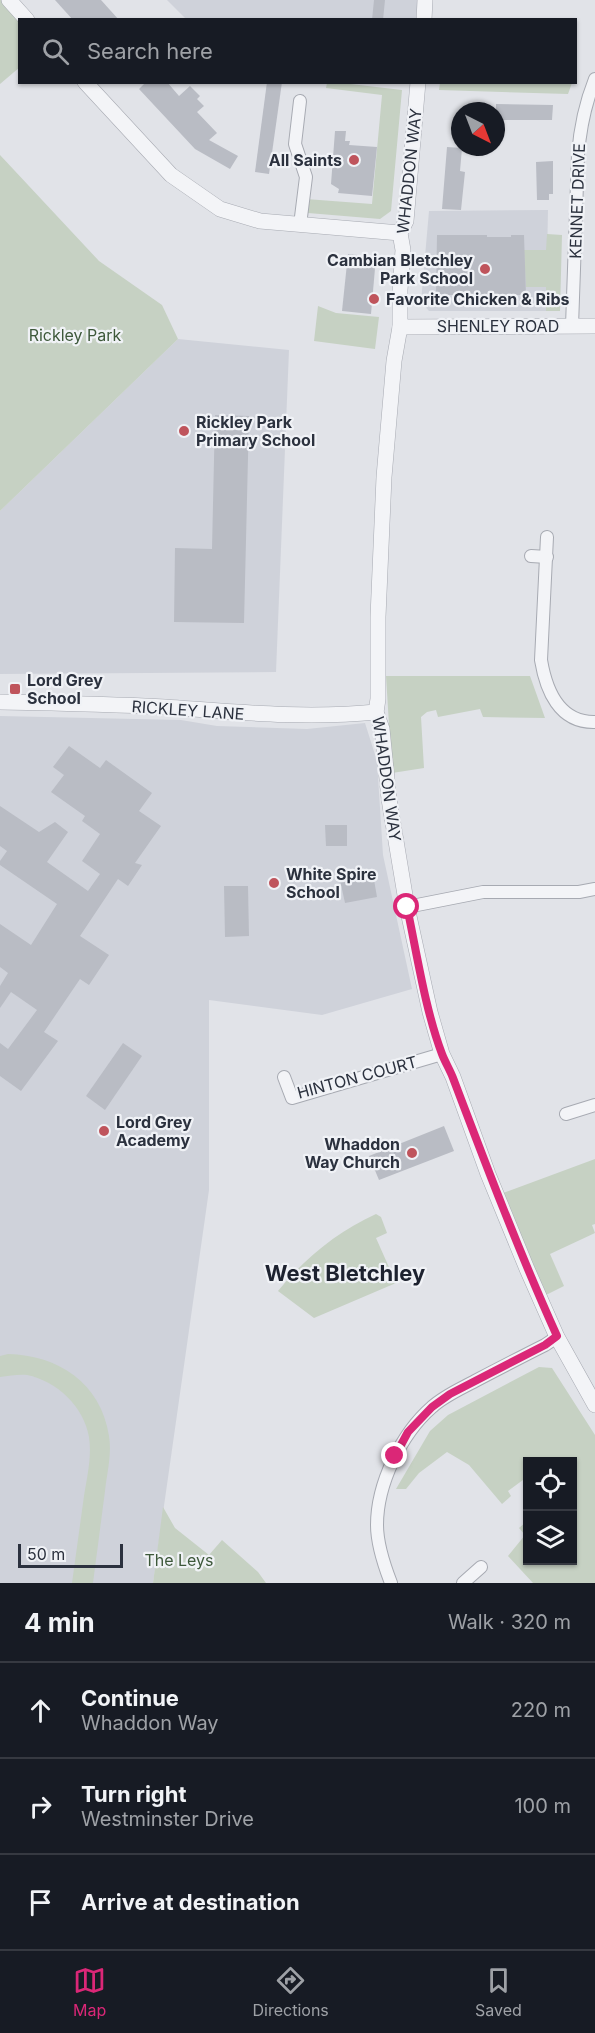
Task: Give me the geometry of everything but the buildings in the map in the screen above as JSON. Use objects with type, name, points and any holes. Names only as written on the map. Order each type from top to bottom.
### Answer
[{"type":"street","points":[[9,0],[25,18]]},
{"type":"street","points":[[424,18],[425,0]]},
{"type":"street","name":"KENNET DRIVE","points":[[572,326],[580,127],[595,79]]},
{"type":"street","points":[[87,84],[171,175],[220,209],[260,221],[400,233]]},
{"type":"street","name":"WHADDON WAY","points":[[418,84],[406,221],[400,233],[403,250],[400,327],[394,361],[384,477],[376,712],[382,729],[389,799],[407,907],[430,1012],[442,1054],[453,1077],[522,1259],[557,1336],[595,1406]]},
{"type":"street","points":[[300,101],[295,144],[306,177],[300,225]]},
{"type":"street","name":"SHENLEY ROAD","points":[[400,327],[595,326]]},
{"type":"street","points":[[548,537],[541,660],[544,676],[554,700],[563,711],[584,722],[595,722]]},
{"type":"street","points":[[531,556],[546,557]]},
{"type":"street","name":"RICKLEY LANE","points":[[0,702],[141,706],[278,715],[376,712]]},
{"type":"street","points":[[407,907],[483,892],[579,892],[595,889]]},
{"type":"street","name":"HINTON COURT","points":[[284,1077],[292,1098],[442,1054]]},
{"type":"street","points":[[566,1114],[595,1105]]},
{"type":"street","points":[[391,1583],[384,1564],[377,1525],[383,1486],[408,1432],[432,1407],[450,1394],[545,1345],[557,1336]]},
{"type":"street","points":[[464,1583],[481,1567]]},
{"type":"shaded area","points":[[167,0],[418,0],[416,18],[185,18]]},
{"type":"shaded area","name":"Cambian Bletchley Park School","points":[[548,210],[546,311],[429,311],[421,302],[429,211]]},
{"type":"shaded area","name":"Rickley Park Primary School","points":[[178,339],[289,350],[276,672],[0,674],[0,511]]},
{"type":"shaded area","name":"Lord Grey Academy","points":[[0,716],[181,720],[217,726],[307,729],[365,723],[377,761],[383,855],[412,989],[322,1015],[209,1000],[209,1190],[153,1583],[0,1583]]},
{"type":"green space","points":[[0,0],[3,0],[18,18],[18,69],[0,84]]},
{"type":"green space","points":[[327,84],[351,84],[402,90],[391,211],[380,219],[308,213],[306,199],[372,204],[382,95],[326,88]]},
{"type":"green space","points":[[440,84],[572,84],[568,94],[439,90]]},
{"type":"green space","name":"Rickley Park","points":[[0,155],[99,261],[162,305],[178,339],[0,511]]},
{"type":"green space","points":[[547,234],[562,235],[560,311],[546,311],[546,287],[526,287],[524,250],[546,250]]},
{"type":"green space","points":[[318,306],[336,313],[379,317],[375,349],[314,341]]},
{"type":"green space","points":[[386,676],[530,676],[545,718],[483,717],[480,709],[438,717],[436,710],[427,712],[421,717],[424,768],[392,773]]},
{"type":"green space","points":[[595,1159],[595,1224],[592,1225],[595,1233],[550,1254],[564,1286],[542,1297],[503,1193]]},
{"type":"green space","points":[[376,1214],[381,1217],[387,1233],[376,1238],[396,1283],[314,1318],[278,1291],[299,1268],[335,1237]]},
{"type":"green space","points":[[8,1354],[44,1360],[74,1375],[97,1401],[104,1417],[109,1436],[110,1457],[93,1583],[72,1583],[90,1459],[90,1444],[86,1426],[75,1406],[49,1383],[27,1375],[0,1377],[0,1356]]},
{"type":"green space","points":[[539,1367],[552,1368],[595,1435],[595,1583],[533,1583],[508,1556],[523,1537],[523,1565],[577,1565],[577,1457],[523,1457],[523,1480],[508,1491],[511,1496],[502,1504],[469,1465],[447,1452],[419,1473],[406,1489],[396,1489],[430,1431],[448,1415]]},
{"type":"green space","name":"The Leys","points":[[163,1507],[175,1528],[209,1555],[222,1540],[258,1572],[266,1583],[153,1583]]},
{"type":"place","name":"All Saints","points":[[354,160]]},
{"type":"place","name":"Cambian Bletchley Park School","points":[[485,269]]},
{"type":"place","name":"Favorite Chicken & Ribs","points":[[374,299]]},
{"type":"place","name":"Rickley Park Primary School","points":[[184,431]]},
{"type":"place","name":"Lord Grey School","points":[[15,689]]},
{"type":"place","name":"White Spire School","points":[[274,883]]},
{"type":"place","name":"Lord Grey Academy","points":[[104,1131]]},
{"type":"place","name":"Whaddon Way Church","points":[[412,1153]]},
{"type":"district","name":"West Bletchley","points":[[345,1273]]},
{"type":"route","points":[[395,1456],[408,1432],[432,1407],[450,1394],[545,1345],[557,1336],[488,1174],[453,1077],[442,1054],[430,1012],[407,907]]}]
